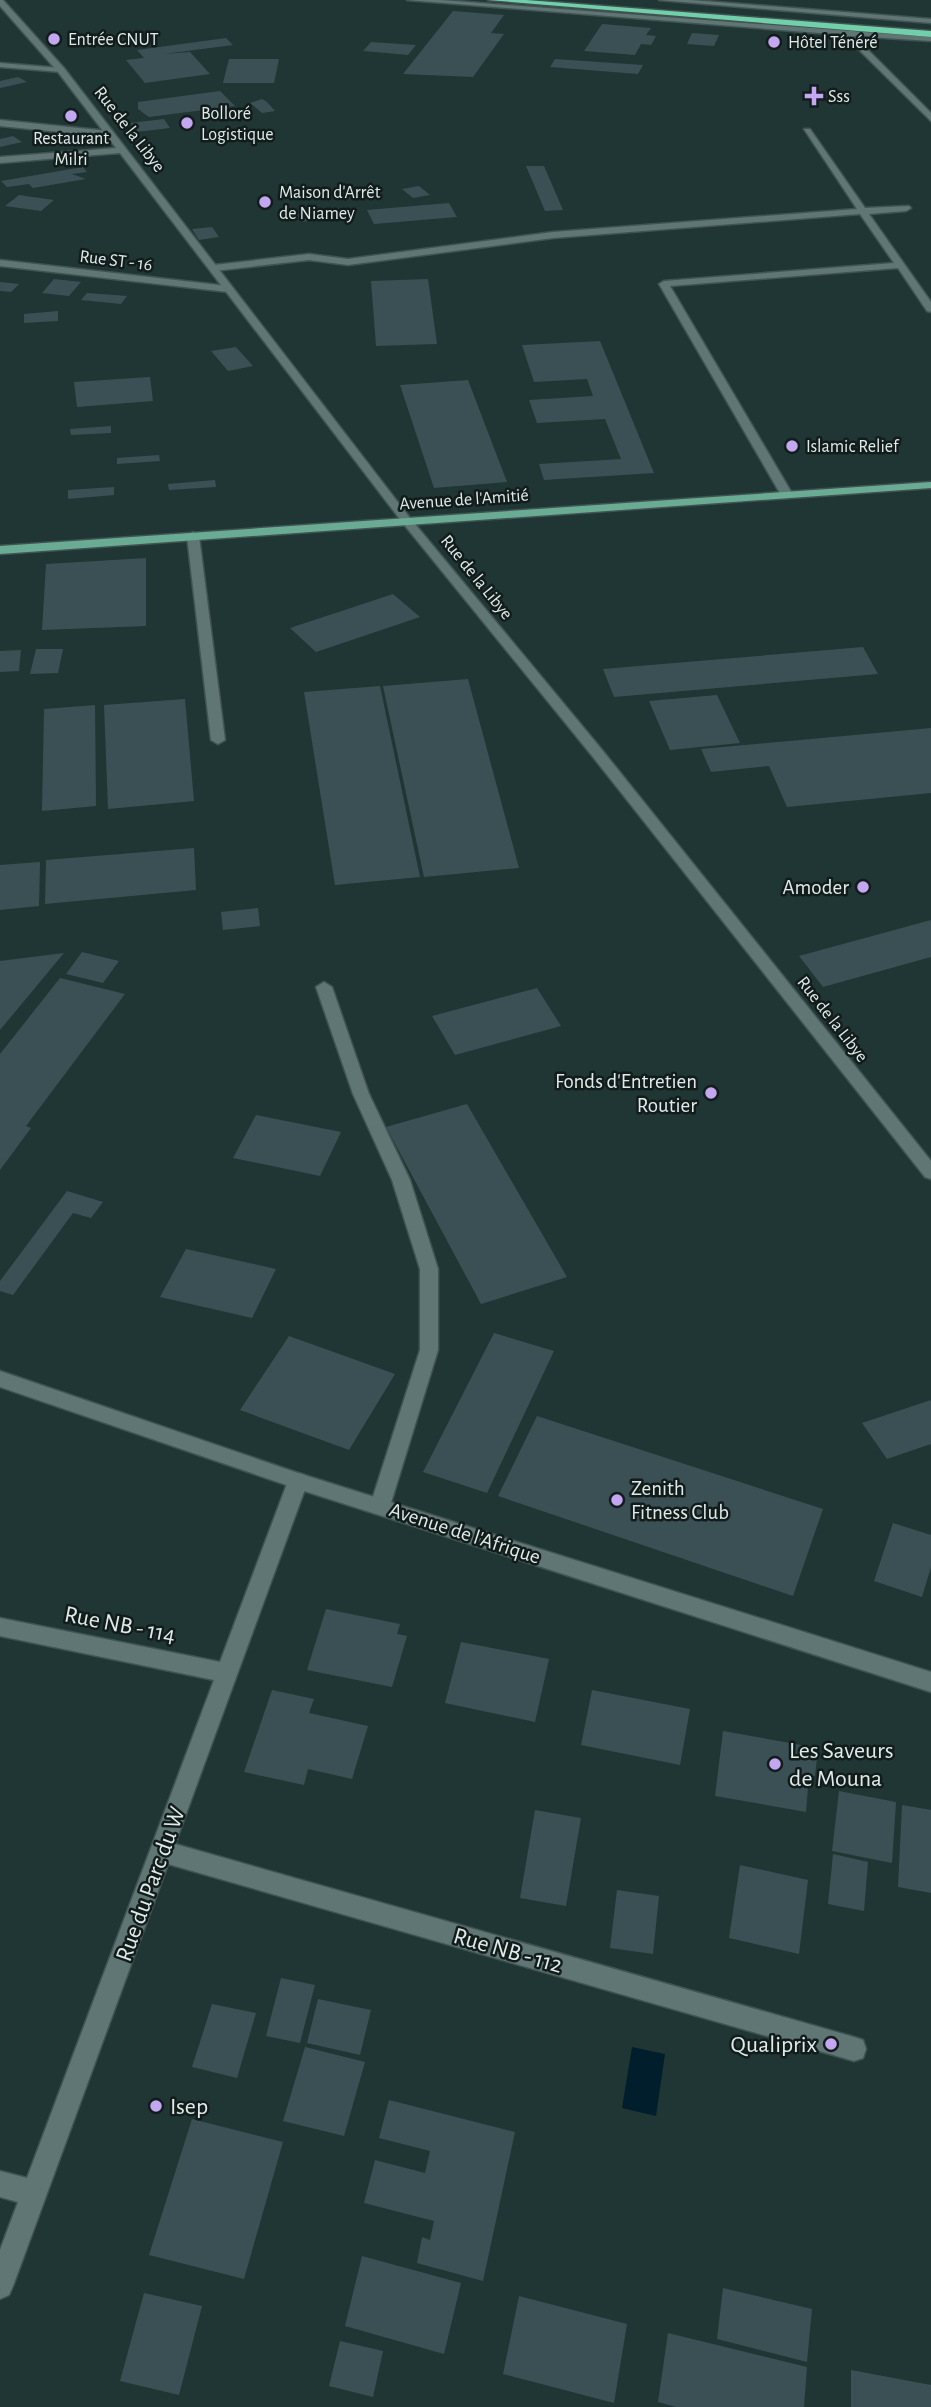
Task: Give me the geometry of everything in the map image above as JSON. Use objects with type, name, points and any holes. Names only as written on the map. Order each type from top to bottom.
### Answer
[{"type":"highway","points":[[492,0],[931,31]]},
{"type":"highway","points":[[557,0],[931,31]]},
{"type":"main road","name":"Avenue de l'Amitié","points":[[0,550],[931,485]]},
{"type":"street","points":[[411,0],[931,39]]},
{"type":"street","points":[[663,0],[931,21]]},
{"type":"street","name":"Rue de la Libye","points":[[0,1],[61,70],[406,520],[598,754],[931,1173]]},
{"type":"street","points":[[847,33],[931,118]]},
{"type":"street","points":[[0,65],[61,70]]},
{"type":"street","points":[[0,123],[110,134]]},
{"type":"street","points":[[807,131],[931,309]]},
{"type":"street","points":[[0,160],[122,150]]},
{"type":"street","points":[[214,268],[309,257],[348,262],[554,234],[906,208]]},
{"type":"street","name":"Rue ST - 16","points":[[0,262],[228,289]]},
{"type":"street","points":[[787,495],[664,284],[900,265]]},
{"type":"street","points":[[193,536],[218,740]]},
{"type":"street","points":[[324,987],[360,1094],[401,1180],[429,1269],[429,1350],[380,1506]]},
{"type":"street","name":"Avenue de l'Afrique","points":[[0,1378],[298,1480],[931,1682]]},
{"type":"street","name":"Rue du Parc du W","points":[[0,2286],[229,1673],[298,1480]]},
{"type":"street","name":"Rue NB - 114","points":[[0,1627],[229,1673]]},
{"type":"street","name":"Rue NB - 112","points":[[162,1851],[854,2049]]},
{"type":"street","points":[[0,2184],[34,2193]]},
{"type":"water","points":[[632,2047],[665,2054],[656,2116],[622,2108]]},
{"type":"building","points":[[453,11],[504,15],[491,33],[504,34],[473,77],[403,74]]},
{"type":"building","points":[[602,24],[651,28],[646,35],[656,36],[651,45],[641,44],[635,55],[584,51]]},
{"type":"building","points":[[692,33],[719,35],[714,46],[687,44]]},
{"type":"building","points":[[226,38],[233,45],[164,54],[190,52],[210,74],[145,83],[126,60],[144,58],[137,50]]},
{"type":"building","points":[[371,42],[416,45],[408,55],[363,51]]},
{"type":"building","points":[[229,59],[279,59],[274,83],[223,83]]},
{"type":"building","points":[[555,59],[643,65],[638,74],[550,67]]},
{"type":"building","points":[[18,77],[27,82],[0,88],[0,81]]},
{"type":"building","points":[[220,91],[235,106],[149,117],[138,109],[138,102]]},
{"type":"building","points":[[262,99],[275,111],[262,113],[250,103]]},
{"type":"building","points":[[164,119],[170,128],[136,132],[130,123]]},
{"type":"building","points":[[13,136],[22,142],[0,147],[0,139]]},
{"type":"building","points":[[526,166],[544,166],[563,210],[545,211]]},
{"type":"building","points":[[83,167],[87,172],[72,174],[86,179],[33,188],[29,184],[7,187],[1,181]]},
{"type":"building","points":[[419,186],[430,195],[413,198],[402,189]]},
{"type":"building","points":[[19,195],[54,200],[41,211],[5,206]]},
{"type":"building","points":[[449,203],[457,217],[374,224],[367,210]]},
{"type":"building","points":[[314,211],[321,219],[302,222],[295,214]]},
{"type":"building","points":[[212,227],[219,237],[199,240],[192,229]]},
{"type":"building","points":[[54,279],[81,282],[69,296],[42,293]]},
{"type":"building","points":[[428,279],[437,344],[376,346],[371,281]]},
{"type":"building","points":[[0,282],[19,284],[11,292],[0,291]]},
{"type":"building","points":[[87,293],[127,296],[121,304],[81,300]]},
{"type":"building","points":[[58,311],[58,321],[24,323],[24,314]]},
{"type":"building","points":[[600,341],[654,473],[544,480],[539,464],[621,459],[605,419],[537,423],[529,400],[593,396],[587,379],[534,382],[522,345]]},
{"type":"building","points":[[236,347],[253,366],[228,371],[211,351]]},
{"type":"building","points":[[150,377],[153,401],[77,407],[74,382]]},
{"type":"building","points":[[468,380],[507,482],[434,488],[400,385]]},
{"type":"building","points":[[111,426],[111,433],[71,435],[70,429]]},
{"type":"building","points":[[159,455],[160,461],[117,464],[117,458]]},
{"type":"building","points":[[215,480],[216,487],[169,490],[168,484]]},
{"type":"building","points":[[114,487],[114,495],[68,499],[68,490]]},
{"type":"building","points":[[146,558],[146,626],[42,630],[46,564]]},
{"type":"building","points":[[393,594],[420,617],[316,652],[290,628]]},
{"type":"building","points":[[863,647],[878,674],[614,697],[603,669]]},
{"type":"building","points":[[36,649],[63,649],[58,673],[30,674]]},
{"type":"building","points":[[21,650],[19,671],[0,672],[0,651]]},
{"type":"building","points":[[468,679],[519,868],[424,877],[383,686]]},
{"type":"building","points":[[380,686],[420,877],[335,885],[304,692]]},
{"type":"building","points":[[717,695],[740,743],[670,750],[649,701]]},
{"type":"building","points":[[185,699],[194,801],[108,809],[104,705]]},
{"type":"building","points":[[95,705],[96,806],[42,811],[44,709]]},
{"type":"building","points":[[931,728],[931,793],[787,807],[769,766],[711,772],[701,749]]},
{"type":"building","points":[[194,848],[196,890],[45,904],[46,860]]},
{"type":"building","points":[[40,862],[39,906],[0,910],[0,865]]},
{"type":"building","points":[[258,908],[260,926],[223,930],[221,912]]},
{"type":"building","points":[[931,920],[931,957],[823,987],[799,956]]},
{"type":"building","points":[[82,952],[119,961],[103,983],[66,974]]},
{"type":"building","points":[[64,953],[0,1030],[0,961]]},
{"type":"building","points":[[60,978],[125,994],[26,1126],[31,1128],[0,1170],[0,1054]]},
{"type":"building","points":[[537,988],[561,1026],[455,1055],[432,1016]]},
{"type":"building","points":[[467,1104],[567,1277],[481,1304],[386,1127]]},
{"type":"building","points":[[256,1115],[341,1132],[320,1176],[233,1158]]},
{"type":"building","points":[[67,1191],[103,1202],[91,1218],[73,1213],[13,1295],[0,1291],[0,1281]]},
{"type":"building","points":[[186,1249],[276,1269],[252,1318],[160,1297]]},
{"type":"building","points":[[494,1333],[554,1351],[487,1493],[423,1472]]},
{"type":"building","points":[[289,1336],[395,1374],[349,1450],[240,1410]]},
{"type":"building","points":[[931,1400],[931,1444],[887,1459],[862,1423]]},
{"type":"building","points":[[537,1416],[823,1509],[793,1596],[498,1496]]},
{"type":"building","points":[[893,1523],[931,1535],[931,1567],[922,1597],[874,1581]]},
{"type":"building","points":[[326,1609],[400,1624],[397,1634],[407,1636],[392,1687],[307,1670]]},
{"type":"building","points":[[461,1642],[549,1659],[535,1722],[445,1703]]},
{"type":"building","points":[[272,1690],[314,1699],[309,1713],[368,1726],[352,1779],[308,1769],[304,1785],[244,1772]]},
{"type":"building","points":[[592,1690],[690,1709],[680,1765],[581,1745]]},
{"type":"building","points":[[723,1731],[818,1748],[815,1776],[809,1776],[806,1812],[715,1796]]},
{"type":"building","points":[[839,1791],[896,1802],[892,1863],[832,1851]]},
{"type":"building","points":[[902,1805],[931,1810],[931,1893],[898,1887]]},
{"type":"building","points":[[535,1810],[581,1818],[566,1906],[520,1898]]},
{"type":"building","points":[[833,1854],[868,1862],[864,1911],[828,1904]]},
{"type":"building","points":[[740,1865],[808,1880],[799,1954],[729,1938]]},
{"type":"building","points":[[617,1890],[659,1896],[653,1954],[610,1948]]},
{"type":"building","points":[[281,1978],[315,1985],[300,2043],[266,2036]]},
{"type":"building","points":[[318,1999],[371,2010],[360,2055],[307,2043]]},
{"type":"building","points":[[212,2004],[256,2013],[237,2078],[192,2067]]},
{"type":"building","points":[[305,2047],[365,2062],[344,2136],[283,2121]]},
{"type":"building","points":[[389,2100],[515,2132],[483,2281],[417,2263],[422,2237],[430,2240],[434,2221],[364,2203],[375,2160],[425,2173],[430,2151],[379,2138]]},
{"type":"building","points":[[192,2119],[283,2142],[244,2279],[149,2255]]},
{"type":"building","points":[[362,2256],[461,2283],[444,2354],[345,2326]]},
{"type":"building","points":[[723,2288],[812,2309],[807,2362],[717,2339]]},
{"type":"building","points":[[144,2293],[202,2306],[179,2395],[120,2381]]},
{"type":"building","points":[[519,2296],[627,2324],[614,2403],[503,2374]]},
{"type":"building","points":[[668,2333],[807,2367],[804,2407],[676,2407],[658,2402]]},
{"type":"building","points":[[340,2341],[383,2351],[373,2397],[329,2386]]},
{"type":"building","points":[[851,2370],[931,2385],[931,2407],[851,2407]]},
{"type":"place","name":"Entrée CNUT","points":[[54,39]]},
{"type":"place","name":"Hôtel Ténéré","points":[[774,42]]},
{"type":"place","name":"Sss","points":[[814,96]]},
{"type":"place","name":"Restaurant Milri","points":[[71,116]]},
{"type":"place","name":"Bolloré Logistique","points":[[187,123]]},
{"type":"place","name":"Maison d'Arrêt de Niamey","points":[[265,202]]},
{"type":"place","name":"Islamic Relief","points":[[792,446]]},
{"type":"place","name":"Amoder","points":[[863,887]]},
{"type":"place","name":"Fonds d'Entretien Routier","points":[[711,1093]]},
{"type":"place","name":"Zenith Fitness Club","points":[[617,1500]]},
{"type":"place","name":"Les Saveurs de Mouna","points":[[775,1764]]},
{"type":"place","name":"Qualiprix","points":[[831,2044]]},
{"type":"place","name":"Isep","points":[[156,2106]]}]
